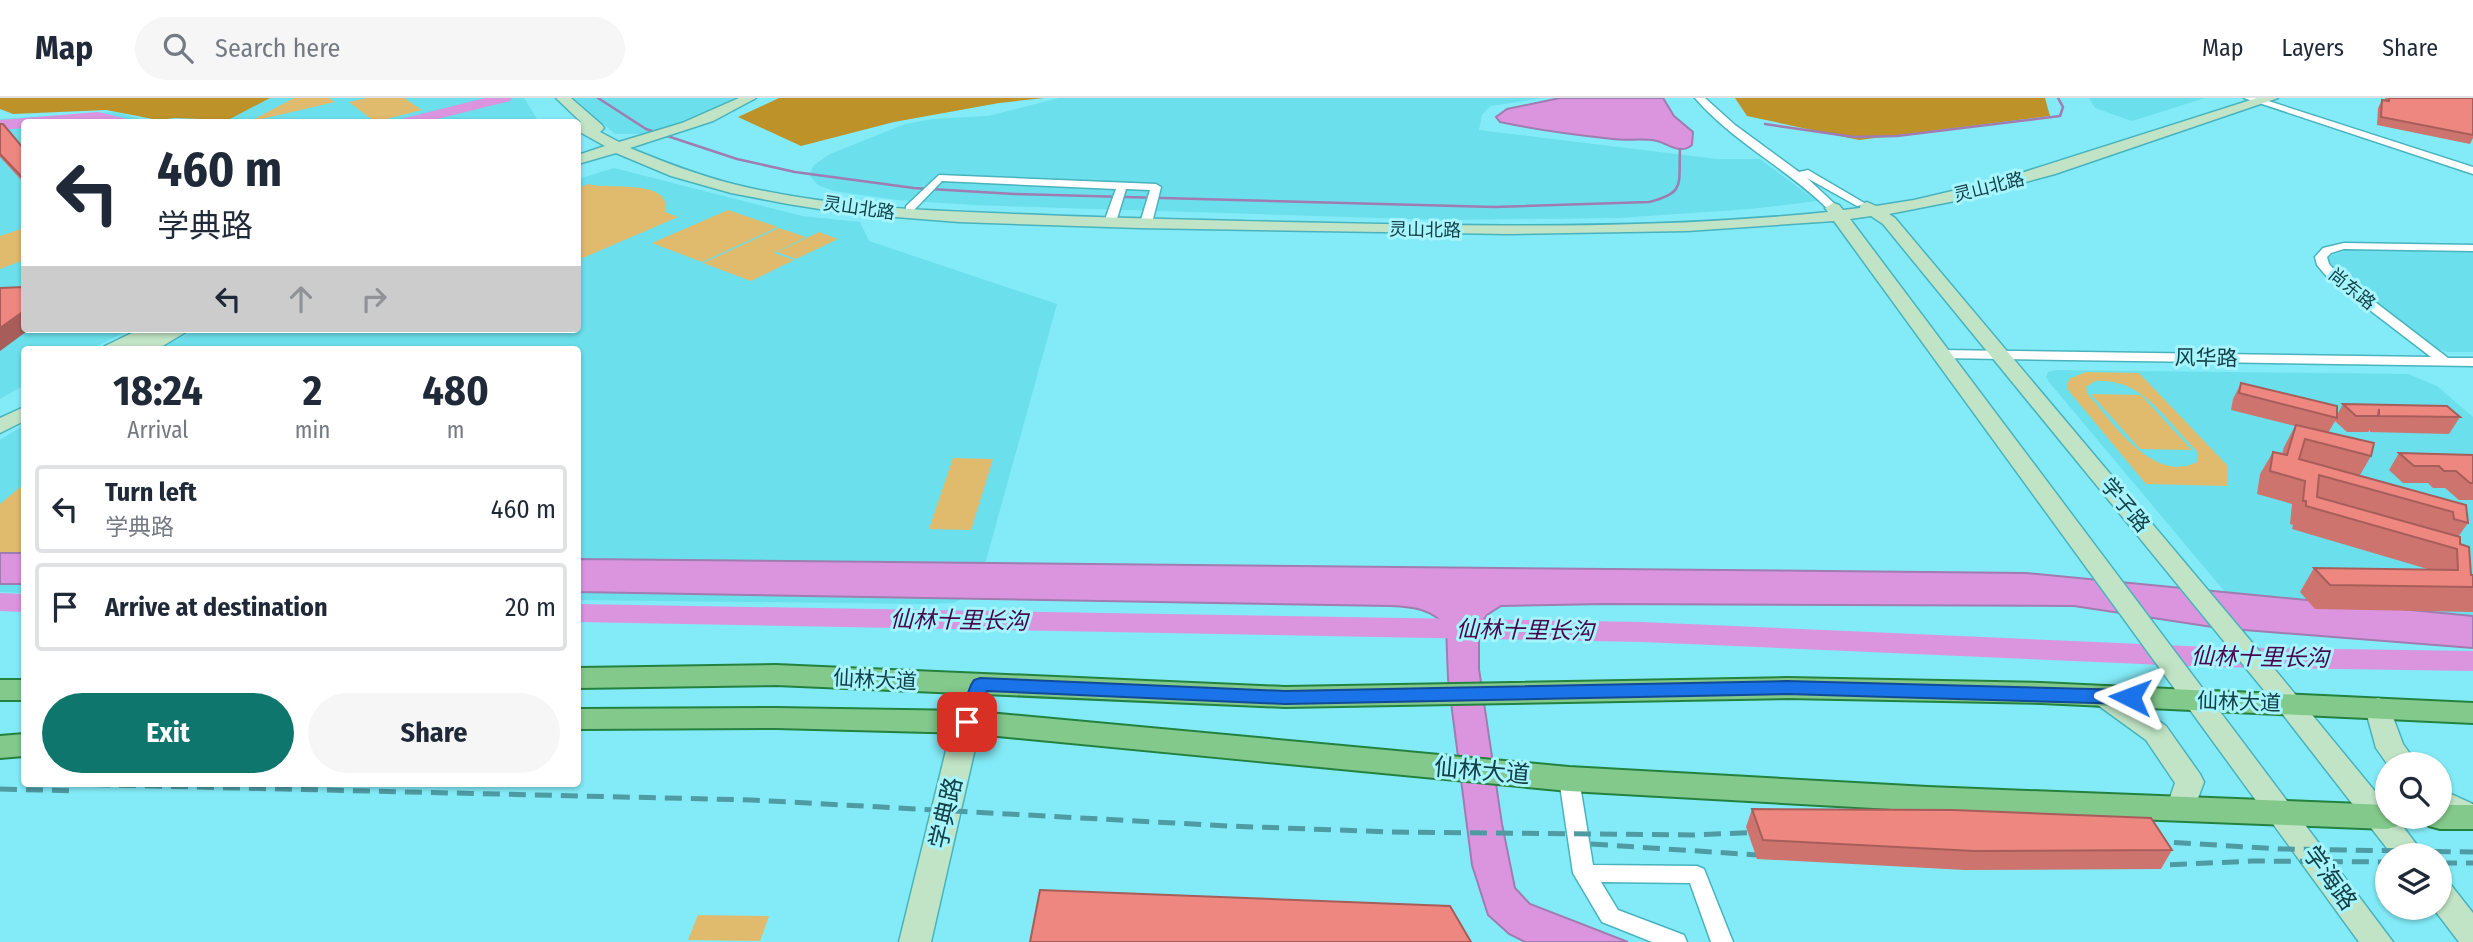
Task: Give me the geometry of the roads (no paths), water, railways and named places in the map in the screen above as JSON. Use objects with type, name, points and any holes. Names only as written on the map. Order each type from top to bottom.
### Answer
[{"type":"main road","name":"灵山北路","points":[[551,98],[571,119]]},
{"type":"main road","name":"灵山北路","points":[[563,98],[590,122],[669,170],[739,189],[913,215],[1112,214]]},
{"type":"main road","points":[[673,130],[734,107],[749,98]]},
{"type":"main road","name":"灵山北路","points":[[581,126],[679,166],[743,184],[842,201],[1504,231],[1714,225],[1835,212],[2015,182],[2256,99]]},
{"type":"main road","points":[[581,159],[629,147]]},
{"type":"main road","points":[[581,171],[629,147]]},
{"type":"main road","name":"学子路","points":[[1869,207],[1889,220],[2375,807]]},
{"type":"main road","points":[[1835,212],[2283,813]]},
{"type":"main road","points":[[120,346],[147,333]]},
{"type":"main road","points":[[148,346],[174,333]]},
{"type":"main road","points":[[0,411],[21,399]]},
{"type":"main road","points":[[0,427],[21,415]]},
{"type":"main road","points":[[776,675],[788,694],[788,703],[776,718]]},
{"type":"main road","name":"仙林大道","points":[[581,678],[776,675],[1285,697],[1787,688],[2104,696],[2473,713]]},
{"type":"main road","name":"学典路","points":[[915,942],[967,722],[980,685]]},
{"type":"main road","points":[[0,690],[21,690]]},
{"type":"main road","points":[[2104,696],[2156,733],[2190,782],[2180,809]]},
{"type":"main road","points":[[2378,708],[2393,752]]},
{"type":"main road","name":"仙林大道","points":[[581,719],[776,718],[967,722],[1569,779],[1928,799],[2375,817]]},
{"type":"main road","points":[[0,747],[21,746]]},
{"type":"main road","points":[[2452,806],[2472,817]]},
{"type":"main road","name":"学海路","points":[[2283,813],[2377,942]]},
{"type":"main road","points":[[2452,817],[2472,817]]},
{"type":"street","points":[[1700,98],[1717,117],[1822,196],[1835,212]]},
{"type":"street","points":[[2256,99],[2473,171]]},
{"type":"street","points":[[629,147],[673,130]]},
{"type":"street","points":[[1762,149],[1869,207]]},
{"type":"street","points":[[915,205],[939,178],[1156,187],[1148,215]]},
{"type":"street","points":[[1112,214],[1122,186]]},
{"type":"street","name":"尚东路","points":[[2445,362],[2332,275],[2323,265],[2321,257],[2327,250],[2344,246],[2473,248]]},
{"type":"street","name":"风华路","points":[[1940,354],[2473,362]]},
{"type":"street","points":[[1569,779],[1584,873],[1610,916],[1676,942]]},
{"type":"street","points":[[1584,873],[1697,875],[1722,942]]},
{"type":"street","points":[[2452,909],[2473,936]]},
{"type":"waterway","points":[[419,119],[504,98]]},
{"type":"waterway","points":[[598,98],[646,129],[737,159],[795,172],[914,188],[1014,194],[1494,207],[1649,202],[1670,195],[1678,185],[1680,149]]},
{"type":"waterway","points":[[1765,124],[1854,137],[1897,136],[2060,116],[2063,107],[2058,98]]},
{"type":"waterway","points":[[69,119],[108,119]]},
{"type":"waterway","points":[[0,125],[21,123]]},
{"type":"waterway","name":"仙林十里长沟","points":[[0,602],[21,603]]},
{"type":"waterway","name":"仙林十里长沟","points":[[581,613],[1642,632],[2210,657],[2473,661]]},
{"type":"railway","points":[[195,787],[752,800],[1228,826],[1392,832],[1693,835],[1767,832]]},
{"type":"railway","points":[[0,789],[77,791]]},
{"type":"railway","points":[[2148,841],[2282,849],[2473,852]]},
{"type":"railway","points":[[1591,844],[1773,856]]},
{"type":"railway","points":[[2144,866],[2253,861],[2375,862]]},
{"type":"railway","points":[[2452,863],[2473,863]]}]
